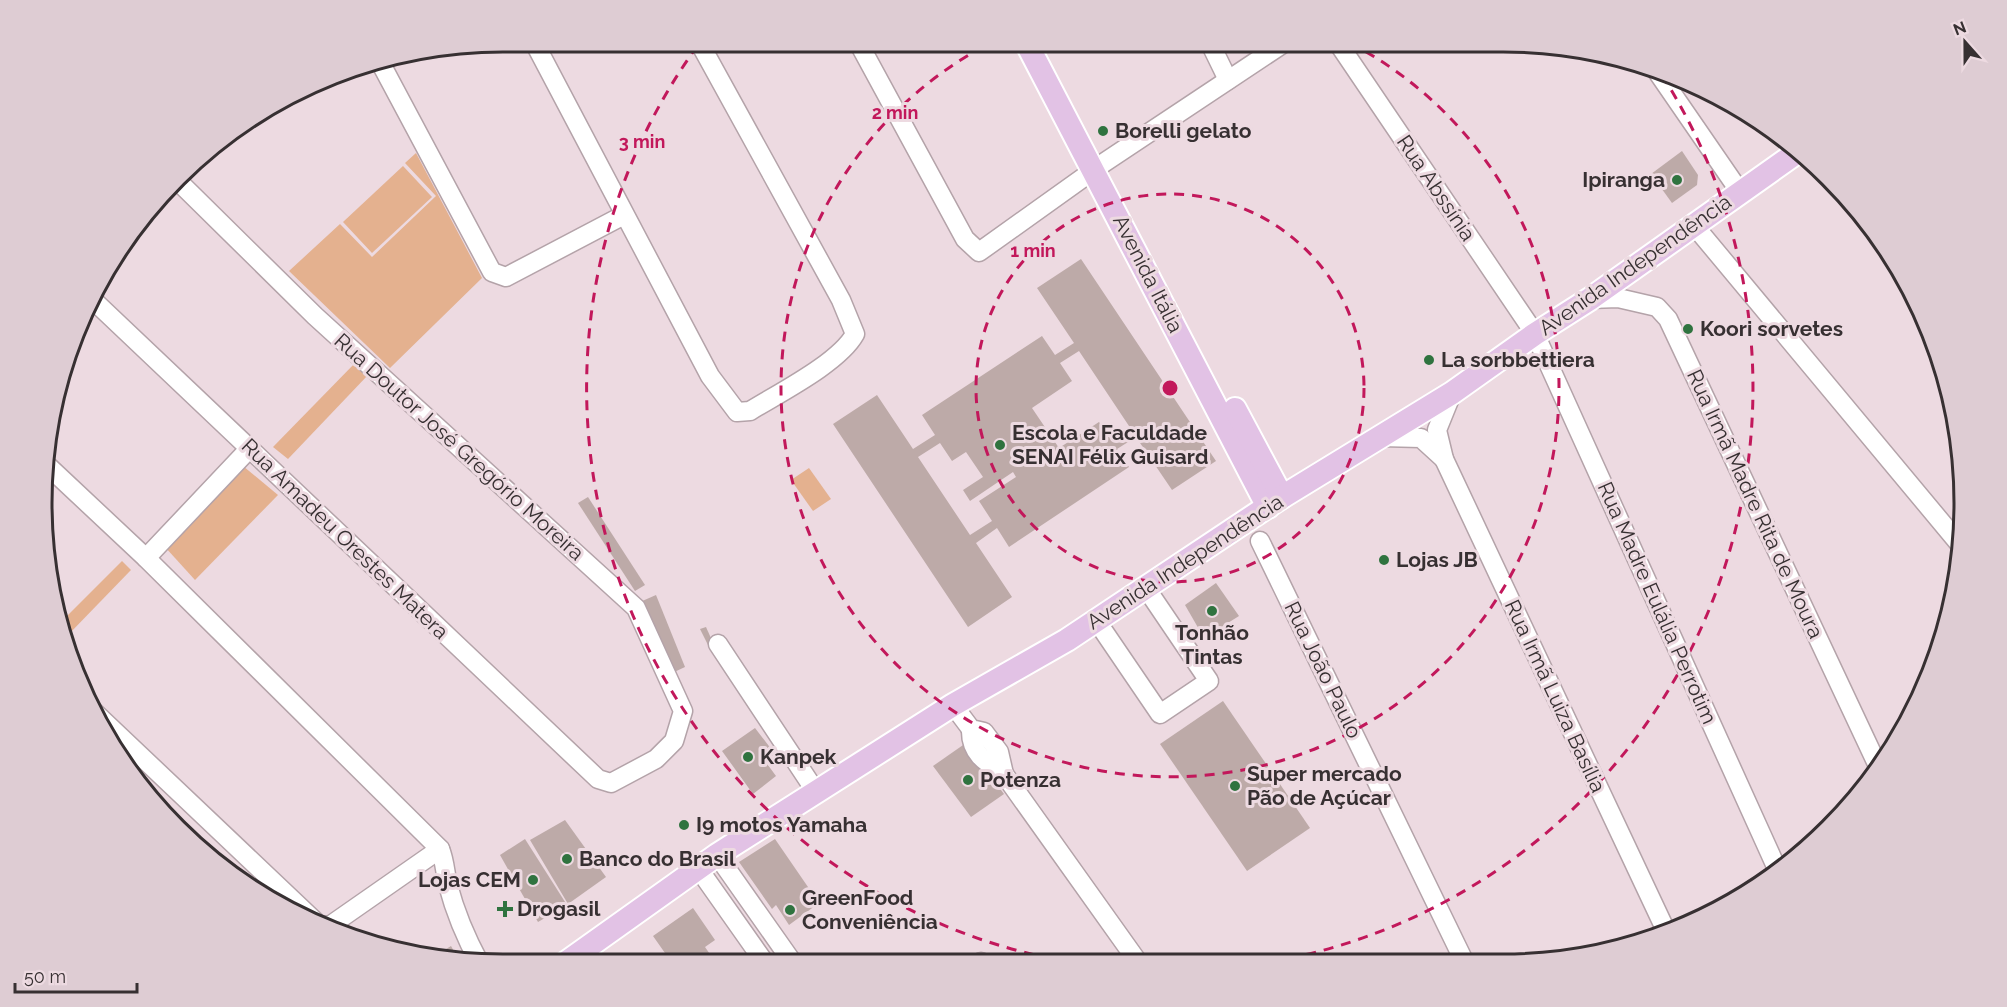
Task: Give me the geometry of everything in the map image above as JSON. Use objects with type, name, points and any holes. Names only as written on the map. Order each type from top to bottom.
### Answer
[{"type":"main road","name":"Avenida Itália","points":[[1032,52],[1099,166],[1131,209],[1275,502]]},
{"type":"main road","name":"Avenida Itália","points":[[1046,52],[1099,166]]},
{"type":"main road","name":"Avenida Independência","points":[[578,954],[717,855],[953,705],[1067,639],[1275,502],[1452,393],[1791,156]]},
{"type":"street","points":[[539,52],[710,376],[737,412],[750,411],[828,362],[850,344],[855,334],[841,300],[705,52]]},
{"type":"street","points":[[863,52],[965,239],[979,252],[1099,166],[1270,52]]},
{"type":"street","points":[[1214,52],[1228,80]]},
{"type":"street","name":"Rua Abssínia","points":[[1344,52],[1535,334]]},
{"type":"street","points":[[384,69],[492,272],[506,277],[624,215]]},
{"type":"street","points":[[1665,83],[1740,192]]},
{"type":"street","name":"Rua Doutor José Gregório Moreira","points":[[184,186],[315,316],[636,608],[683,711],[674,741],[656,759],[611,783],[598,779]]},
{"type":"street","points":[[1693,224],[1954,536]]},
{"type":"street","name":"Rua Irmã Madre Rita de Moura","points":[[1590,298],[1618,298],[1657,307],[1668,319],[1875,759]]},
{"type":"street","name":"Rua Amadeu Orestes Matera","points":[[98,305],[598,779]]},
{"type":"street","name":"Rua Madre Eulália Perrotim","points":[[1535,334],[1775,863]]},
{"type":"street","name":"Rua Irmã Luiza Basília","points":[[1452,393],[1437,430],[1444,459],[1662,925]]},
{"type":"street","name":"Rua Irmã Luiza Basília","points":[[1381,437],[1422,438],[1444,459]]},
{"type":"street","points":[[146,558],[250,448]]},
{"type":"street","points":[[53,471],[146,558],[440,849],[454,907],[475,954]]},
{"type":"street","name":"Rua João Paulo","points":[[1260,541],[1461,954]]},
{"type":"street","points":[[1096,620],[1160,714],[1209,681],[1146,588]]},
{"type":"street","points":[[718,644],[816,792]]},
{"type":"street","points":[[953,705],[971,729],[970,742],[985,762],[1004,774],[1132,954]]},
{"type":"street","points":[[114,731],[299,905]]},
{"type":"street","points":[[336,922],[440,849]]},
{"type":"street","points":[[717,855],[787,954]]},
{"type":"street","points":[[698,868],[758,954]]},
{"type":"street","points":[[764,954],[777,938]]},
{"type":"shaded area","points":[[416,153],[482,278],[390,368],[289,271],[340,224],[372,257],[436,196],[405,163]]},
{"type":"shaded area","points":[[403,166],[432,197],[372,253],[343,222]]},
{"type":"shaded area","points":[[356,362],[368,375],[288,459],[273,447]]},
{"type":"shaded area","points":[[243,466],[278,495],[195,580],[165,547]]},
{"type":"shaded area","points":[[809,468],[831,499],[813,511],[791,480]]},
{"type":"shaded area","points":[[122,561],[131,570],[71,632],[67,616]]},
{"type":"building","name":"Ipiranga","points":[[1682,151],[1698,175],[1697,185],[1672,203],[1651,174]]},
{"type":"building","name":"Escola e Faculdade SENAI Félix Guisard","points":[[1081,259],[1216,461],[1172,490],[1136,437],[1117,449],[1129,467],[1009,547],[997,528],[976,543],[1012,597],[968,627],[833,424],[877,395],[913,449],[935,435],[922,415],[1042,336],[1055,355],[1074,343],[1037,288]],"holes":[[[1079,351],[1131,429],[1112,441],[1099,422],[1059,448],[1032,408],[1072,381],[1060,363]],[[940,443],[952,461],[966,452],[983,477],[963,490],[970,501],[1013,472],[1016,477],[979,501],[992,521],[970,535],[918,457]]]},
{"type":"building","points":[[588,497],[645,585],[635,591],[578,503]]},
{"type":"building","name":"Tonhão Tintas","points":[[1216,583],[1239,616],[1204,638],[1185,605]]},
{"type":"building","points":[[656,595],[685,667],[670,674],[640,602]]},
{"type":"building","points":[[706,627],[714,645],[709,647],[700,629]]},
{"type":"building","name":"Super mercado Pão de Açúcar","points":[[1223,701],[1310,828],[1247,871],[1160,744]]},
{"type":"building","name":"Kanpek","points":[[755,728],[775,754],[765,761],[776,776],[753,794],[722,751]]},
{"type":"building","name":"Potenza","points":[[966,743],[1004,794],[971,817],[933,766]]},
{"type":"building","name":"Banco do Brasil","points":[[565,820],[606,877],[568,904],[530,840]]},
{"type":"building","name":"Lojas CEM","points":[[525,839],[567,905],[538,922],[500,855]]},
{"type":"building","points":[[775,839],[819,903],[789,925],[776,905],[772,909],[739,862]]},
{"type":"building","points":[[693,908],[715,940],[705,947],[710,954],[666,954],[653,936]]},
{"type":"building","points":[[451,946],[454,952],[445,951]]},
{"type":"place","name":"Borelli gelato","points":[[1103,131]]},
{"type":"place","name":"Ipiranga","points":[[1677,180]]},
{"type":"place","name":"Koori sorvetes","points":[[1688,329]]},
{"type":"place","name":"La sorbbettiera","points":[[1429,360]]},
{"type":"place","name":"Escola e Faculdade SENAI Félix Guisard","points":[[1000,445]]},
{"type":"place","name":"Lojas JB","points":[[1384,560]]},
{"type":"place","name":"Tonhão Tintas","points":[[1212,611]]},
{"type":"place","name":"Kanpek","points":[[748,757]]},
{"type":"place","name":"Potenza","points":[[968,780]]},
{"type":"place","name":"Super mercado Pão de Açúcar","points":[[1235,786]]},
{"type":"place","name":"I9 motos Yamaha","points":[[684,825]]},
{"type":"place","name":"Banco do Brasil","points":[[567,859]]},
{"type":"place","name":"Lojas CEM","points":[[533,880]]},
{"type":"place","name":"Drogasil","points":[[505,909]]},
{"type":"place","name":"GreenFood Conveniência","points":[[790,910]]}]
